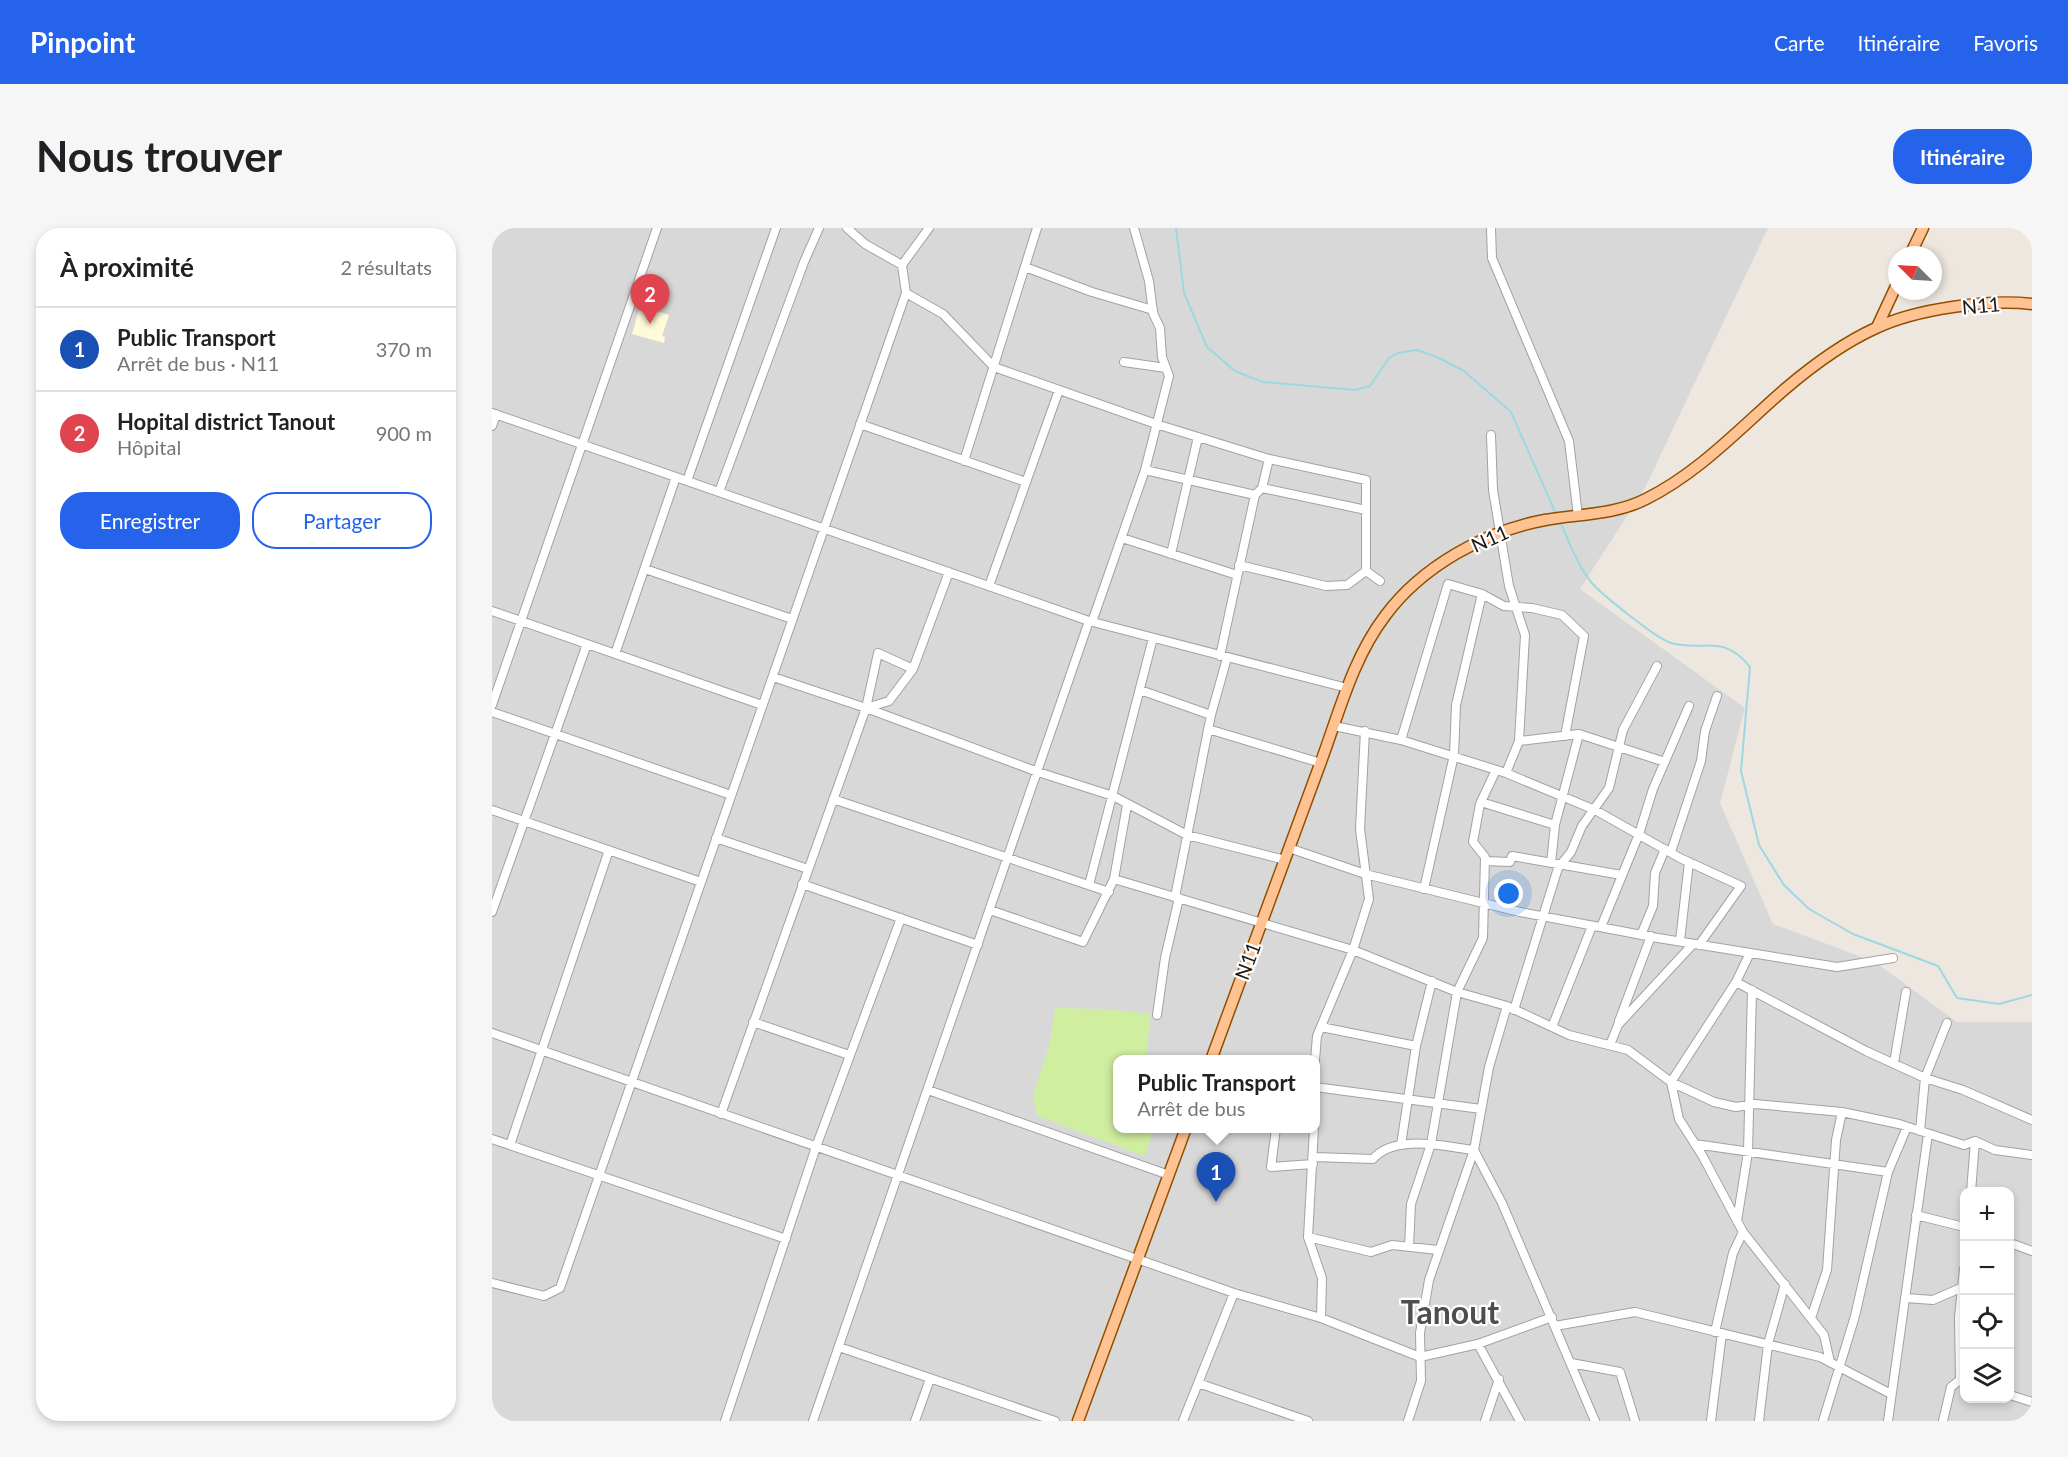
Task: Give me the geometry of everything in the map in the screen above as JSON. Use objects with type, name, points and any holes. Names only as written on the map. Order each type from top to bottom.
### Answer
[{"type":"main road","points":[[1914,246],[1923,228]]},
{"type":"main road","points":[[1877,327],[1890,300]]},
{"type":"main road","name":"N11","points":[[1213,1055],[1347,688],[1385,615],[1418,582],[1449,558],[1500,532],[1545,520],[1628,507],[1646,499],[1694,470],[1785,389],[1829,354],[1877,327],[1928,312],[1981,305],[2032,304]]},
{"type":"main road","points":[[1078,1421],[1184,1133]]},
{"type":"street","points":[[492,705],[657,228]]},
{"type":"street","points":[[687,481],[776,228]]},
{"type":"street","points":[[719,492],[804,262],[819,228]]},
{"type":"street","points":[[847,228],[865,244],[902,265]]},
{"type":"street","points":[[492,1283],[544,1296],[560,1288],[906,293],[902,265],[929,228]]},
{"type":"street","points":[[964,460],[1037,228]]},
{"type":"street","points":[[813,1421],[1090,622],[1145,470],[1169,376],[1162,357],[1160,328],[1153,310],[1149,281],[1134,228]]},
{"type":"street","points":[[1491,228],[1492,258],[1569,441],[1578,516]]},
{"type":"street","points":[[1025,267],[1092,292],[1153,310]]},
{"type":"street","points":[[906,293],[943,314],[994,367],[1156,424],[1269,459],[1366,480],[1366,571]]},
{"type":"street","points":[[1124,362],[1166,368]]},
{"type":"street","points":[[989,586],[1059,390]]},
{"type":"street","points":[[492,426],[494,414],[1090,622],[1347,688]]},
{"type":"street","points":[[860,424],[1026,482]]},
{"type":"street","points":[[1491,435],[1493,490],[1509,586],[1525,635],[1519,741],[1506,773]]},
{"type":"street","points":[[1171,554],[1198,437]]},
{"type":"street","points":[[1157,1015],[1187,835],[1239,565],[1255,495],[1262,488],[1269,459]]},
{"type":"street","points":[[1145,470],[1255,495]]},
{"type":"street","points":[[615,654],[676,477]]},
{"type":"street","points":[[1262,488],[1366,510]]},
{"type":"street","points":[[1122,538],[1237,575]]},
{"type":"street","points":[[1239,565],[1326,586],[1347,585],[1366,571]]},
{"type":"street","points":[[645,569],[792,619]]},
{"type":"street","points":[[1366,571],[1380,581]]},
{"type":"street","points":[[866,708],[889,701],[913,669],[949,572]]},
{"type":"street","points":[[1401,740],[1448,584],[1482,594],[1504,606],[1515,605],[1562,615],[1584,636],[1565,736]]},
{"type":"street","points":[[1424,889],[1454,755],[1456,705],[1482,594]]},
{"type":"street","points":[[492,611],[762,705]]},
{"type":"street","points":[[1089,885],[1153,638]]},
{"type":"street","points":[[492,912],[587,644]]},
{"type":"street","points":[[721,1114],[866,708],[878,653],[913,669]]},
{"type":"street","points":[[1408,1421],[1420,1381],[1420,1333],[1438,1250],[1474,1150],[1489,1067],[1561,864],[1571,852],[1582,826],[1609,788],[1623,730],[1657,666]]},
{"type":"street","points":[[773,677],[866,708],[1038,772],[1113,796],[1187,835],[1285,860]]},
{"type":"street","points":[[1140,690],[1211,715]]},
{"type":"street","points":[[1641,935],[1653,906],[1655,873],[1668,851],[1701,760],[1705,731],[1717,696]]},
{"type":"street","points":[[1601,927],[1639,834],[1653,789],[1689,706]]},
{"type":"street","points":[[492,712],[731,795]]},
{"type":"street","points":[[1334,726],[1401,740],[1506,773],[1595,810],[1689,862],[1741,886],[1696,944],[1618,1025]]},
{"type":"street","points":[[1208,729],[1321,763]]},
{"type":"street","points":[[1315,1055],[1317,1036],[1353,950],[1369,899],[1360,830],[1365,731]]},
{"type":"street","points":[[1519,741],[1579,734],[1665,762]]},
{"type":"street","points":[[1551,863],[1556,825],[1579,734]]},
{"type":"street","points":[[1409,1247],[1412,1204],[1431,1144],[1457,992],[1483,938],[1486,904],[1485,857],[1473,842],[1481,802],[1496,770]]},
{"type":"street","points":[[833,799],[1109,892]]},
{"type":"street","points":[[1481,802],[1556,825]]},
{"type":"street","points":[[990,910],[1083,942],[1114,879],[1128,805]]},
{"type":"street","points":[[492,810],[701,882]]},
{"type":"street","points":[[716,838],[808,869]]},
{"type":"street","points":[[1289,848],[1365,874],[1424,889],[1544,917],[1641,935],[1837,967],[1893,958]]},
{"type":"street","points":[[510,1145],[609,850]]},
{"type":"street","points":[[1485,861],[1510,862],[1512,856],[1622,876]]},
{"type":"street","points":[[1680,941],[1689,862]]},
{"type":"street","points":[[1114,879],[1353,950],[1457,992],[1510,1008],[1569,1035],[1628,1050],[1671,1082],[1714,1102],[1736,1107],[1748,1105],[1842,1112],[1907,1127],[1964,1145],[1975,1141],[1995,1150],[2032,1155]]},
{"type":"street","points":[[802,884],[978,945]]},
{"type":"street","points":[[725,1421],[816,1147],[901,918]]},
{"type":"street","points":[[1552,1027],[1592,926]]},
{"type":"street","points":[[1610,1045],[1651,936]]},
{"type":"street","points":[[1750,953],[1736,982],[1671,1082],[1679,1119],[1743,1232],[1824,1335],[1830,1362]]},
{"type":"street","points":[[1401,1145],[1406,1099],[1416,1046],[1432,981]]},
{"type":"street","points":[[1736,982],[1894,1064],[2032,1120]]},
{"type":"street","points":[[1737,1221],[1748,1152],[1752,990]]},
{"type":"street","points":[[1894,1064],[1906,992]]},
{"type":"street","points":[[753,1022],[849,1054]]},
{"type":"street","points":[[1888,1421],[1916,1215],[1924,1132],[1925,1078],[1947,1023]]},
{"type":"street","points":[[1321,1027],[1416,1046]]},
{"type":"street","points":[[492,1033],[899,1177],[1138,1257],[1234,1293],[1321,1318],[1420,1357],[1478,1344],[1552,1317]]},
{"type":"street","points":[[1320,1089],[1481,1109]]},
{"type":"street","points":[[928,1090],[1169,1175]]},
{"type":"street","points":[[1811,1318],[1827,1270],[1835,1164],[1842,1112]]},
{"type":"street","points":[[1823,1421],[1856,1316],[1887,1172],[1907,1127]]},
{"type":"street","points":[[1275,1133],[1271,1167],[1314,1160],[1373,1159],[1378,1153],[1401,1145],[1431,1144],[1474,1150]]},
{"type":"street","points":[[1314,1133],[1308,1237],[1322,1278],[1321,1318]]},
{"type":"street","points":[[492,1139],[786,1239]]},
{"type":"street","points":[[1971,1187],[1975,1141]]},
{"type":"street","points":[[1695,1144],[1887,1172]]},
{"type":"street","points":[[1474,1150],[1502,1203],[1594,1421]]},
{"type":"street","points":[[1916,1215],[1960,1226]]},
{"type":"street","points":[[1711,1421],[1719,1332],[1733,1253],[1743,1232]]},
{"type":"street","points":[[1308,1237],[1371,1252],[1392,1245],[1438,1250]]},
{"type":"street","points":[[2014,1244],[2032,1251]]},
{"type":"street","points":[[1759,1421],[1768,1344],[1785,1284]]},
{"type":"street","points":[[1906,1298],[1933,1300],[1960,1288]]},
{"type":"street","points":[[1183,1421],[1234,1293]]},
{"type":"street","points":[[1961,1349],[1959,1317],[1962,1295]]},
{"type":"street","points":[[1555,1326],[1635,1312],[1820,1357],[1891,1394]]},
{"type":"street","points":[[1478,1344],[1520,1421]]},
{"type":"street","points":[[839,1347],[1055,1421]]},
{"type":"street","points":[[1571,1363],[1620,1372],[1635,1421]]},
{"type":"street","points":[[915,1421],[930,1379]]},
{"type":"street","points":[[1485,1421],[1499,1379]]},
{"type":"street","points":[[1943,1421],[1952,1386],[1960,1381]]},
{"type":"street","points":[[1198,1383],[1308,1421]]},
{"type":"street","points":[[2014,1396],[2032,1402]]},
{"type":"shaded area","points":[[492,228],[1768,228],[1645,488],[1580,589],[1745,708],[1720,803],[1773,924],[1875,962],[1957,1022],[2032,1022],[2032,1421],[492,1421]]},
{"type":"shaded area","points":[[640,306],[669,315],[662,336],[665,337],[664,343],[632,334]]},
{"type":"green space","points":[[1055,1008],[1104,1009],[1150,1014],[1147,1055],[1113,1055],[1113,1133],[1153,1133],[1144,1156],[1037,1116],[1033,1096],[1050,1043]]},
{"type":"waterway","points":[[1176,228],[1184,293],[1207,347],[1235,371],[1263,382],[1355,390],[1370,386],[1389,358],[1398,353],[1417,350],[1437,357],[1464,371],[1511,412],[1557,516]]},
{"type":"waterway","points":[[1560,521],[1586,576],[1630,616],[1671,643],[1722,647],[1731,650],[1750,667],[1741,771],[1759,845],[1784,885],[1809,909],[1853,934],[1938,966],[1957,998],[1999,1004],[2032,995]]},
{"type":"place","name":"Hopital district Tanout","points":[[650,324]]},
{"type":"place","name":"Public Transport","points":[[1216,1202]]},
{"type":"district","name":"Tanout","points":[[1450,1313]]}]
